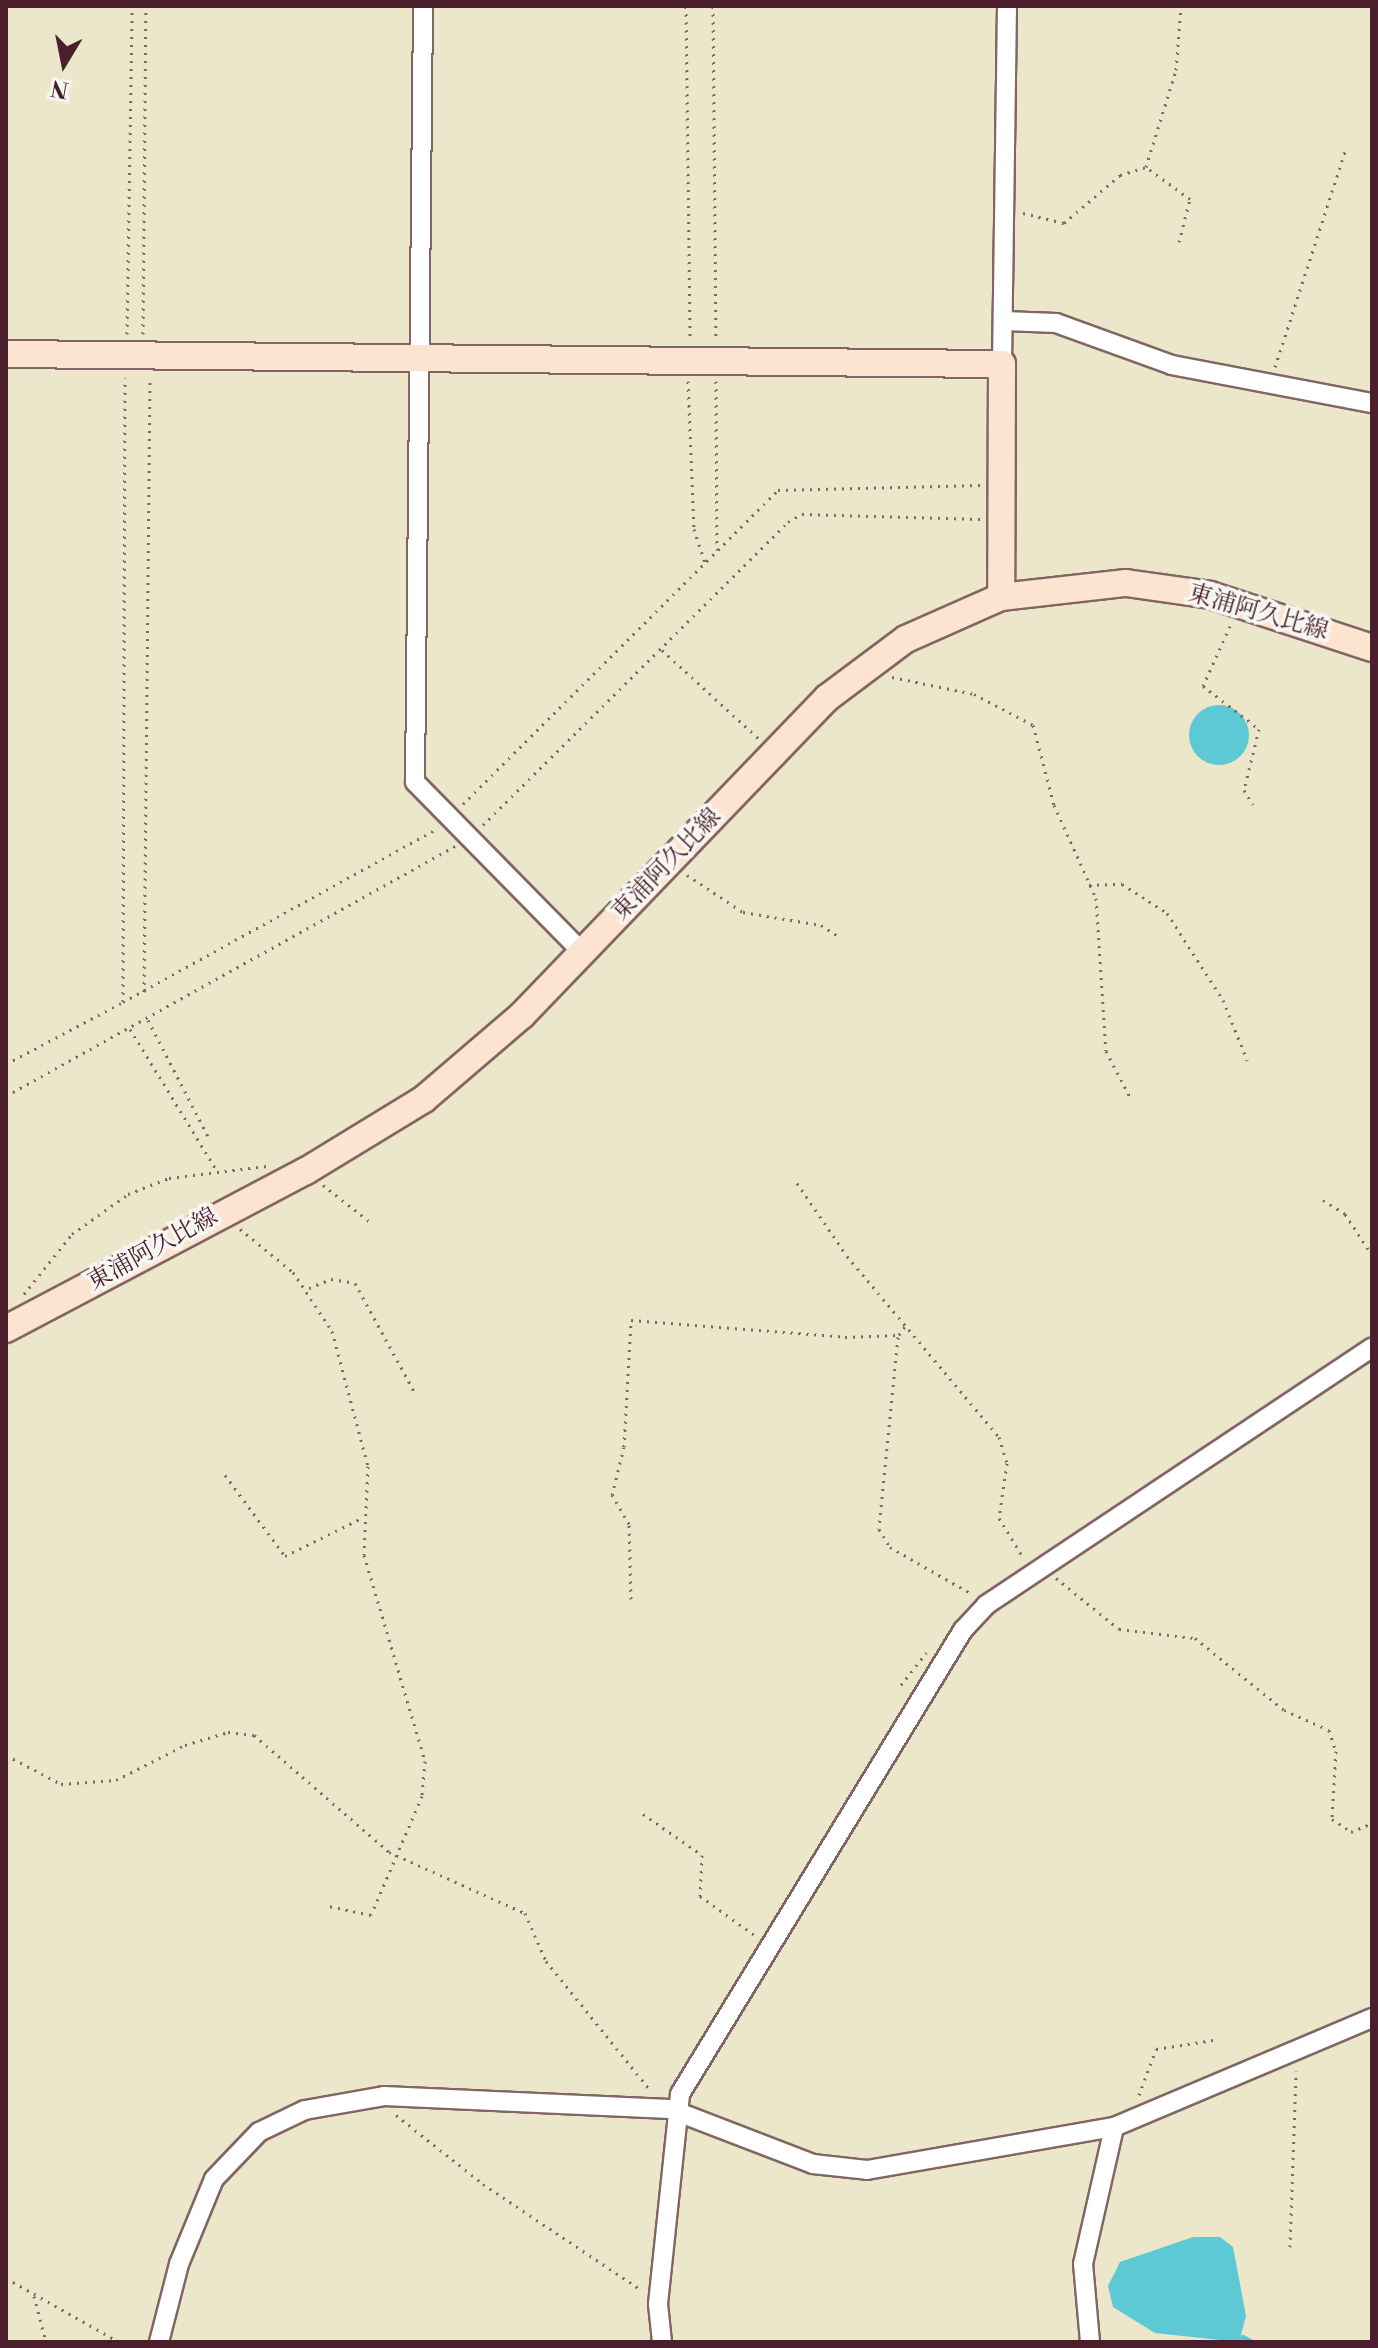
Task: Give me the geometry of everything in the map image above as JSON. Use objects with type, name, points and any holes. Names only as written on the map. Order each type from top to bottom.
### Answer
[{"type":"main road","points":[[6,354],[1002,364],[1001,597]]},
{"type":"main road","name":"東浦阿久比線","points":[[17,1323],[226,1210],[309,1169],[479,1056],[583,953],[774,753],[872,661],[1001,597],[1126,583],[1237,603],[1372,648]]},
{"type":"street","points":[[423,6],[415,782],[583,953]]},
{"type":"street","points":[[1002,364],[1007,6]]},
{"type":"street","points":[[1004,321],[1056,323],[1172,365],[1372,403]]},
{"type":"street","points":[[662,2342],[658,2304],[667,2109],[772,1946],[920,1693],[983,1609],[1372,1348]]},
{"type":"street","points":[[159,2342],[200,2206],[242,2148],[305,2110],[376,2098],[667,2109],[830,2169],[867,2170],[1114,2127],[1372,2018]]},
{"type":"street","points":[[1090,2342],[1083,2264],[1114,2127]]},
{"type":"path","points":[[132,6],[144,992]]},
{"type":"path","points":[[123,1002],[146,6]]},
{"type":"path","points":[[686,6],[688,360],[694,529],[705,563]]},
{"type":"path","points":[[713,6],[717,550]]},
{"type":"path","points":[[1146,167],[1176,70],[1181,6]]},
{"type":"path","points":[[1271,384],[1345,151]]},
{"type":"path","points":[[1006,212],[1064,223],[1120,175],[1146,167]]},
{"type":"path","points":[[1146,167],[1190,199],[1179,242]]},
{"type":"path","points":[[6,1064],[429,837],[784,486],[1000,485]]},
{"type":"path","points":[[6,1096],[435,863],[468,837],[802,514],[1000,519]]},
{"type":"path","points":[[1237,603],[1203,686],[1259,729],[1244,790],[1253,805]]},
{"type":"path","points":[[661,648],[774,753]]},
{"type":"path","points":[[872,661],[881,675],[957,689],[1027,719],[1089,886],[1102,939],[1106,1051],[1132,1101]]},
{"type":"path","points":[[669,863],[743,912],[821,925],[838,936]]},
{"type":"path","points":[[1089,886],[1122,884],[1174,921],[1223,1000],[1247,1060]]},
{"type":"path","points":[[148,1020],[210,1140]]},
{"type":"path","points":[[130,1029],[217,1171]]},
{"type":"path","points":[[17,1323],[24,1293],[34,1277],[91,1219],[169,1178],[262,1165],[309,1169],[329,1192],[370,1222]]},
{"type":"path","points":[[797,1183],[847,1256],[907,1323],[999,1437],[1007,1463],[999,1518],[1040,1569],[1119,1629],[1195,1638],[1284,1710],[1329,1730],[1336,1751],[1332,1819],[1351,1832],[1372,1823]]},
{"type":"path","points":[[1323,1200],[1345,1214],[1372,1255]]},
{"type":"path","points":[[226,1210],[308,1288],[332,1331],[368,1466],[363,1518],[364,1555],[425,1761],[422,1796],[371,1915],[324,1905]]},
{"type":"path","points":[[308,1288],[331,1279],[355,1283],[414,1391]]},
{"type":"path","points":[[631,1599],[629,1524],[612,1495],[624,1447],[631,1320],[776,1335],[899,1335]]},
{"type":"path","points":[[907,1323],[899,1335],[879,1529],[890,1547],[965,1587],[983,1609]]},
{"type":"path","points":[[225,1475],[285,1556],[363,1518]]},
{"type":"path","points":[[6,1755],[61,1784],[116,1780],[185,1745],[244,1732],[395,1856],[525,1913],[546,1961],[667,2109]]},
{"type":"path","points":[[643,1814],[702,1855],[700,1896],[772,1946]]},
{"type":"path","points":[[1138,2118],[1142,2075],[1156,2049],[1213,2040]]},
{"type":"path","points":[[1288,2055],[1297,2083],[1290,2247]]},
{"type":"path","points":[[376,2098],[483,2184],[597,2254],[658,2304]]},
{"type":"path","points":[[6,2278],[119,2342]]},
{"type":"path","points":[[34,2296],[46,2342]]},
{"type":"water","points":[[1219,705],[1240,714],[1249,735],[1240,756],[1219,765],[1198,756],[1189,735],[1198,714]]},
{"type":"water","points":[[1193,2237],[1220,2237],[1233,2247],[1246,2316],[1239,2342],[1155,2333],[1113,2307],[1108,2286],[1120,2262]]},
{"type":"waterway","points":[[1243,2338],[1251,2342]]}]
